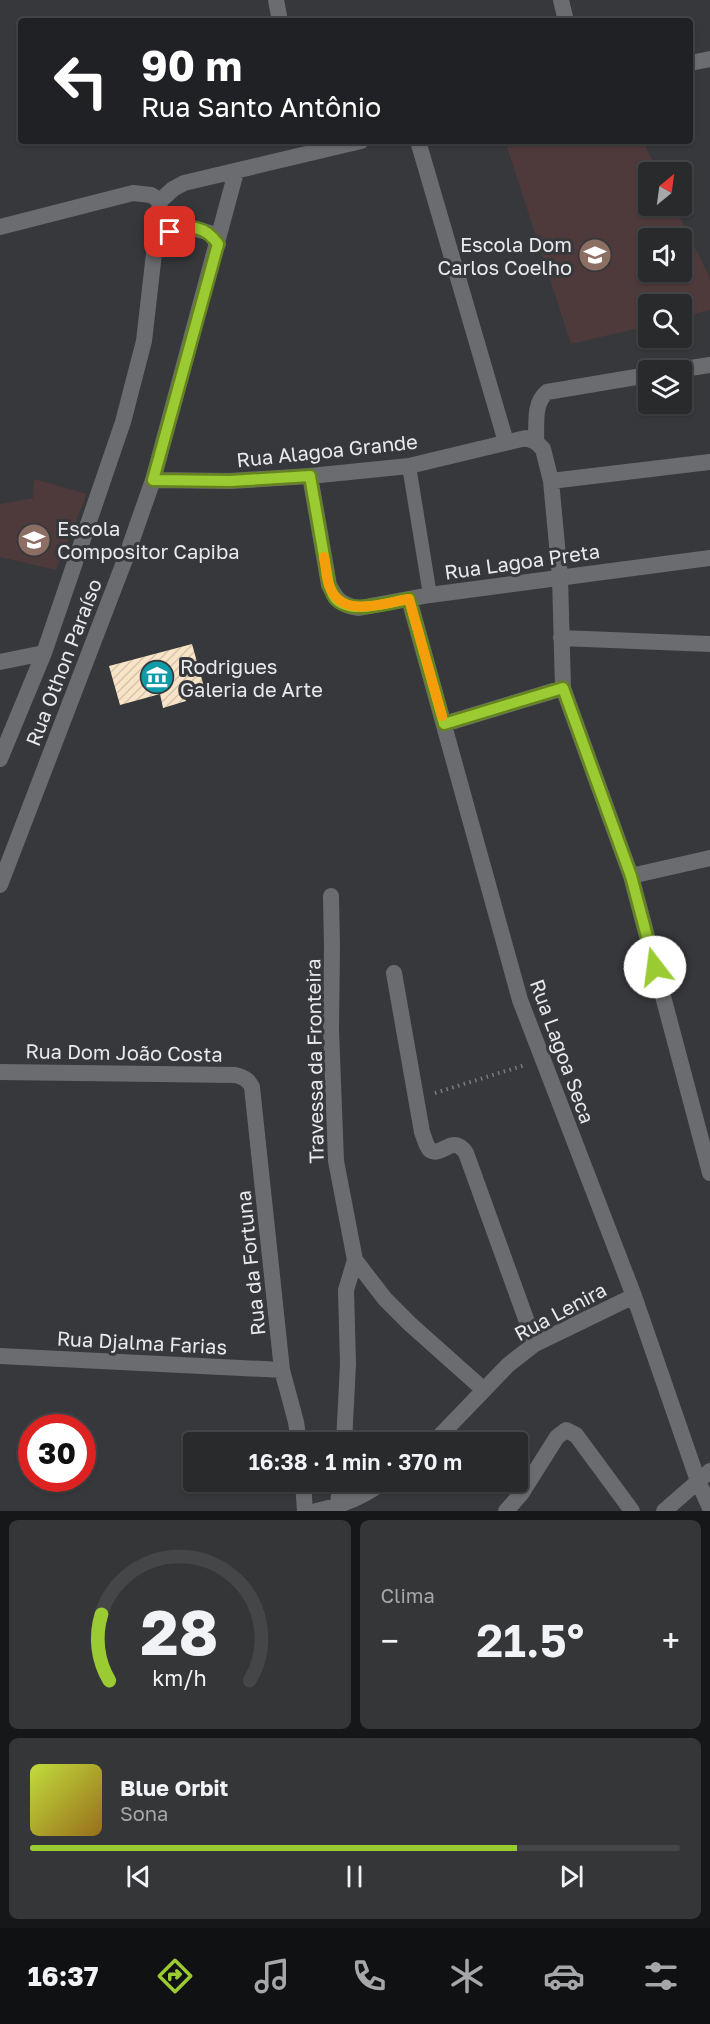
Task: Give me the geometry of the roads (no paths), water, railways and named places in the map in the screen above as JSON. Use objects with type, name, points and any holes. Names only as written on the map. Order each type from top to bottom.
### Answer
[{"type":"street","points":[[276,0],[279,18]]},
{"type":"street","points":[[561,0],[565,18]]},
{"type":"street","points":[[693,62],[710,59]]},
{"type":"street","points":[[0,227],[133,193],[151,195],[160,201],[184,183],[236,172],[300,149],[338,144]]},
{"type":"street","points":[[419,144],[506,442]]},
{"type":"street","name":"Rua Othon Paraíso","points":[[0,885],[126,557],[153,480],[236,172]]},
{"type":"street","name":"Rua Othon Paraíso","points":[[0,759],[44,653],[123,422],[144,341],[160,201]]},
{"type":"street","points":[[154,248],[160,239],[170,232],[186,227],[210,233],[218,244]]},
{"type":"street","points":[[692,368],[710,365]]},
{"type":"street","points":[[638,377],[547,392],[541,397],[538,405],[536,442],[543,449],[551,481],[560,577],[563,688],[631,876],[710,1173]]},
{"type":"street","name":"Rua Alagoa Grande","points":[[153,480],[230,481],[310,476],[409,466],[526,438],[536,442]]},
{"type":"street","points":[[551,481],[710,462]]},
{"type":"street","name":"Rua Lagoa Preta","points":[[310,476],[329,585],[334,597],[350,607],[359,608],[430,594],[710,558]]},
{"type":"street","name":"Rua Lagoa Seca","points":[[409,599],[520,1000],[704,1476],[710,1508]]},
{"type":"street","points":[[561,638],[710,645]]},
{"type":"street","points":[[0,662],[44,653]]},
{"type":"street","points":[[444,724],[563,688]]},
{"type":"street","points":[[631,876],[710,858]]},
{"type":"street","name":"Travessa da Fronteira","points":[[331,896],[331,1030],[336,1161],[354,1260],[346,1290],[348,1364],[345,1432]]},
{"type":"street","points":[[394,973],[422,1132],[428,1148],[438,1151],[453,1144],[458,1145],[466,1153],[534,1344]]},
{"type":"street","name":"Rua Dom João Costa","points":[[0,1072],[235,1075],[247,1079]]},
{"type":"street","name":"Rua da Fortuna","points":[[247,1079],[252,1087],[282,1370],[297,1432]]},
{"type":"street","name":"Travessa da Fronteira","points":[[354,1260],[410,1324],[484,1390]]},
{"type":"street","name":"Rua Lenira","points":[[444,1432],[508,1365],[534,1344],[634,1296]]},
{"type":"street","name":"Rua Djalma Farias","points":[[0,1356],[282,1370]]},
{"type":"street","points":[[506,1511],[521,1494],[556,1437],[566,1430],[576,1435],[632,1511]]},
{"type":"street","points":[[664,1511],[704,1476]]},
{"type":"street","points":[[304,1492],[305,1511]]},
{"type":"street","points":[[338,1506],[339,1492]]},
{"type":"street","points":[[316,1511],[338,1506],[367,1492]]},
{"type":"lane","points":[[409,466],[430,594]]},
{"type":"place","name":"Escola Dom Carlos Coelho","points":[[595,255]]},
{"type":"place","name":"Escola Compositor Capiba","points":[[34,540]]},
{"type":"place","name":"Rodrigues Galeria de Arte","points":[[157,677]]}]
